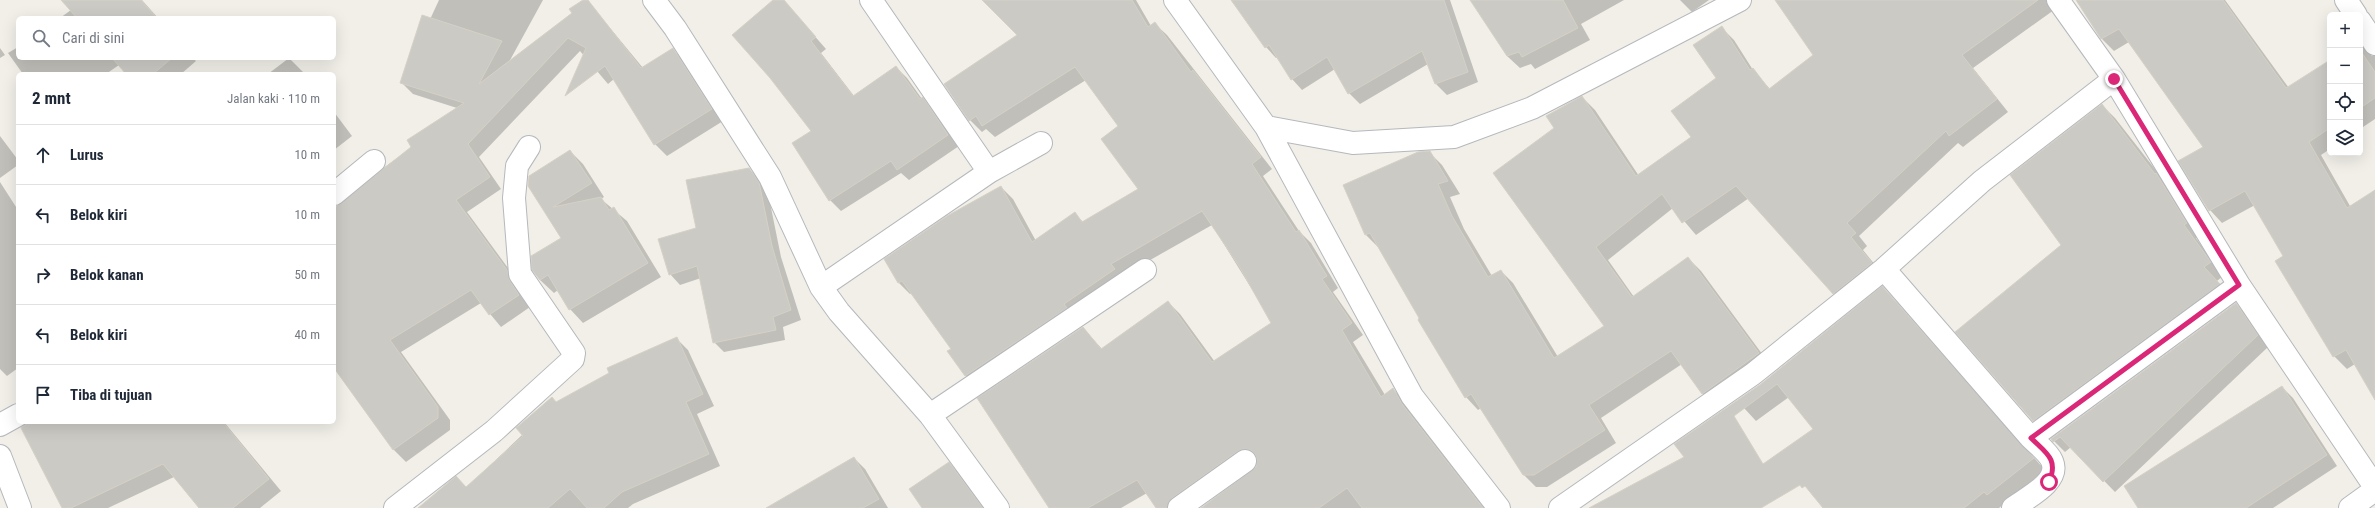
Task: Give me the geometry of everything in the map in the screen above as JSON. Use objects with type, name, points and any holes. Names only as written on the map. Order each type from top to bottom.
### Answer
[{"type":"street","points":[[654,0],[675,28],[770,177],[821,287],[839,312],[930,416],[998,508]]},
{"type":"street","points":[[870,0],[989,172]]},
{"type":"street","points":[[1175,0],[1266,127],[1412,396],[1499,508]]},
{"type":"street","points":[[1266,127],[1353,144],[1454,137],[1532,108],[1740,0]]},
{"type":"street","points":[[2058,0],[2114,79],[2239,285],[2375,487]]},
{"type":"street","points":[[2346,0],[2354,12]]},
{"type":"street","points":[[2363,26],[2375,44]]},
{"type":"street","points":[[1560,508],[1752,374],[1884,269],[1982,182],[2114,79]]},
{"type":"street","points":[[821,287],[989,172],[1041,144]]},
{"type":"street","points":[[395,508],[494,431],[573,359],[574,353],[520,274],[514,198],[517,166],[529,147]]},
{"type":"street","points":[[336,192],[374,161]]},
{"type":"street","points":[[1884,269],[2052,461],[2054,471],[2049,482],[2013,508]]},
{"type":"street","points":[[930,416],[1145,270]]},
{"type":"street","points":[[2031,438],[2239,285]]},
{"type":"street","points":[[0,425],[16,415]]},
{"type":"street","points":[[0,456],[20,508]]},
{"type":"street","points":[[1179,508],[1245,461]]},
{"type":"street","points":[[2350,508],[2375,490]]},
{"type":"building","points":[[61,0],[141,0],[155,16],[75,16]]},
{"type":"building","points":[[583,0],[588,0],[641,68],[673,48],[712,109],[654,145],[605,66],[565,96],[586,48],[568,38],[468,144],[490,177],[456,200],[507,270],[510,281],[519,295],[489,315],[471,290],[390,340],[438,407],[438,418],[393,450],[336,371],[336,206],[411,147],[407,140],[464,103],[400,83],[422,15],[502,41],[479,84],[572,13],[569,9]]},
{"type":"building","points":[[773,0],[784,0],[816,37],[811,41],[853,96],[896,66],[920,99],[923,97],[948,135],[897,170],[891,161],[829,201],[792,143],[811,131],[770,78],[732,35]]},
{"type":"building","points":[[982,0],[1132,0],[1148,27],[1155,22],[1191,72],[1193,70],[1261,157],[1252,164],[1296,232],[1299,230],[1327,276],[1322,279],[1352,323],[1342,330],[1381,397],[1393,388],[1402,404],[1483,508],[1362,508],[1347,488],[1319,508],[1201,508],[1256,467],[1257,460],[1255,454],[1251,450],[1244,449],[1238,451],[1172,498],[1167,508],[1156,508],[1137,480],[1088,508],[1049,508],[977,398],[1083,327],[1101,349],[1168,301],[1212,362],[1271,323],[1239,266],[1202,211],[1111,264],[1115,269],[1064,304],[1067,308],[965,376],[947,351],[951,349],[902,281],[898,283],[884,259],[947,216],[1001,186],[1032,242],[1075,212],[1082,222],[1138,189],[1101,139],[1118,126],[1075,67],[982,126],[976,116],[969,121],[944,84],[1017,35]]},
{"type":"building","points":[[1231,0],[1444,0],[1468,72],[1435,84],[1422,51],[1348,94],[1327,57],[1291,80],[1269,45],[1265,48]]},
{"type":"building","points":[[1470,0],[1563,0],[1578,28],[1522,57],[1519,52],[1507,56]]},
{"type":"building","points":[[1775,0],[2038,0],[1962,55],[1997,99],[1949,136],[1946,131],[1847,223],[1856,233],[1851,237],[1872,263],[1833,294],[1736,186],[1682,223],[1662,194],[1596,247],[1632,297],[1688,257],[1759,353],[1702,394],[1671,351],[1589,405],[1605,430],[1534,475],[1523,475],[1471,394],[1465,398],[1418,320],[1419,318],[1370,233],[1365,235],[1343,185],[1418,152],[1430,151],[1448,181],[1438,184],[1452,216],[1488,277],[1501,270],[1554,358],[1604,326],[1493,173],[1554,128],[1546,116],[1582,96],[1636,176],[1691,137],[1671,111],[1716,78],[1693,45],[1722,26],[1750,70],[1753,68],[1769,89],[1813,55]]},
{"type":"building","points":[[2076,0],[2223,0],[2286,88],[2327,62],[2327,130],[2309,142],[2347,208],[2375,190],[2375,400],[2346,350],[2333,357],[2275,261],[2283,256],[2245,191],[2209,211],[2178,161],[2203,147],[2119,29],[2101,39]]},
{"type":"building","points":[[2363,54],[2375,72],[2375,98],[2363,106]]},
{"type":"building","points":[[114,60],[170,60],[155,72],[124,72]]},
{"type":"building","points":[[2102,104],[2155,174],[2156,173],[2187,223],[2184,225],[2211,262],[2204,267],[2220,284],[2033,421],[1955,332],[2061,245],[2010,175]]},
{"type":"building","points":[[570,150],[592,183],[553,207],[601,197],[609,210],[614,207],[648,263],[569,310],[548,275],[540,280],[532,270],[531,256],[561,238],[528,186],[529,176]]},
{"type":"building","points":[[749,168],[759,182],[772,246],[791,310],[773,317],[776,330],[713,343],[697,266],[669,275],[658,239],[696,228],[686,180]]},
{"type":"building","points":[[1882,286],[2034,458],[1987,495],[1984,492],[1964,508],[1823,508],[1805,486],[1802,488],[1800,485],[1761,508],[1589,508],[1684,457],[1674,444],[1761,384]],"holes":[[[1777,384],[1813,429],[1763,464],[1734,416]]]},
{"type":"building","points":[[2236,303],[2258,335],[2103,482],[2060,437],[2053,442],[2051,439]]},
{"type":"building","points":[[677,337],[703,394],[686,402],[709,454],[622,492],[604,508],[587,508],[570,489],[548,508],[418,508],[456,476],[466,487],[523,436],[516,428],[552,397],[556,402],[609,373],[607,368]]},
{"type":"building","points":[[2282,386],[2327,455],[2246,508],[2138,508],[2124,486]]},
{"type":"building","points":[[26,424],[225,424],[269,479],[233,508],[199,508],[163,464],[71,508],[62,508],[21,428]]},
{"type":"building","points":[[854,457],[879,499],[863,508],[766,508]]},
{"type":"building","points":[[949,462],[983,508],[922,508],[909,489]]},
{"type":"route","points":[[2049,482],[2054,471],[2052,461],[2031,438],[2239,285],[2114,79]]}]
